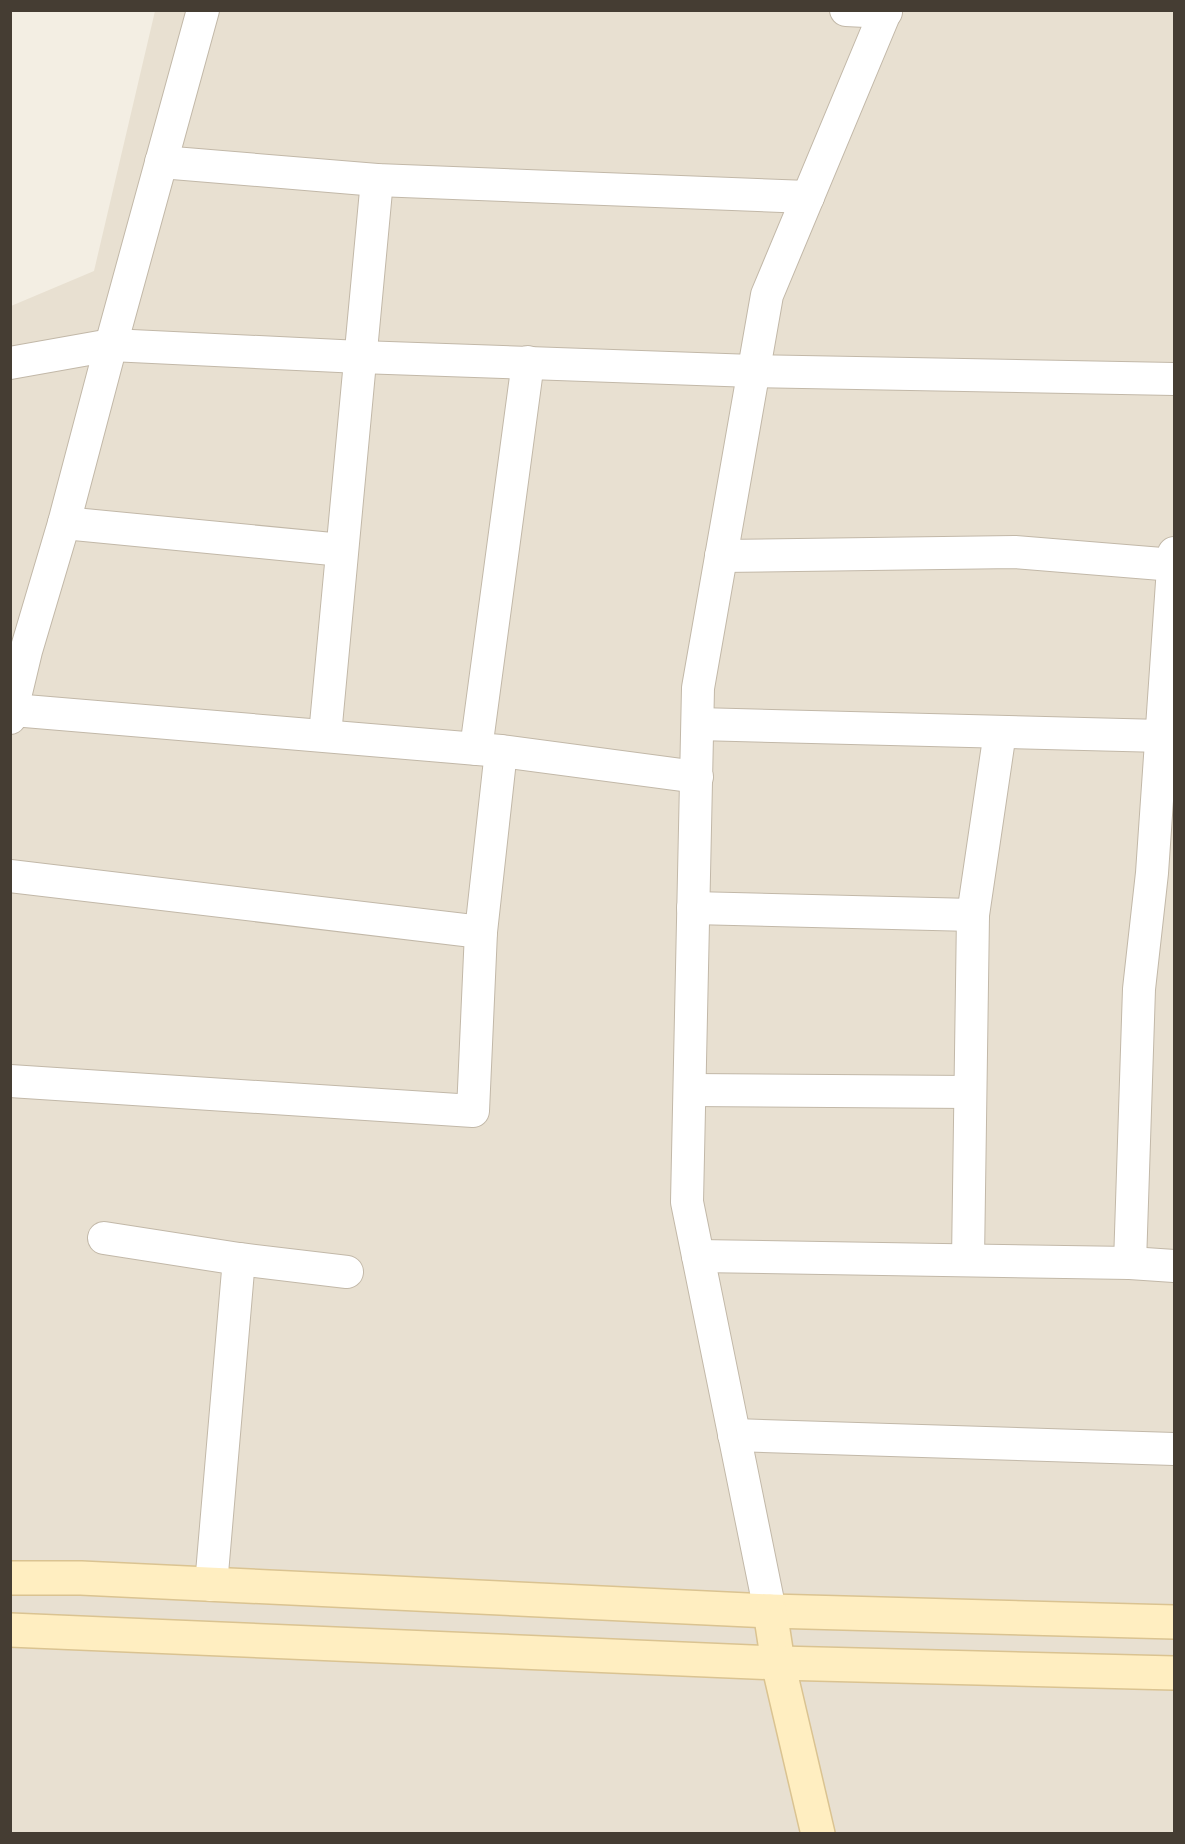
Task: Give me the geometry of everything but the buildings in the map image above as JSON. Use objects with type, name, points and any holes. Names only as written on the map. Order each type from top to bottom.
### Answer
[{"type":"street","points":[[203,10],[64,523],[18,650],[12,714],[325,735],[489,750],[697,777]]},
{"type":"street","points":[[818,1833],[778,1663],[770,1611],[687,1202],[698,688],[767,295],[886,11],[846,10]]},
{"type":"street","points":[[161,162],[377,180],[808,197]]},
{"type":"street","points":[[325,735],[377,180]]},
{"type":"street","points":[[10,363],[111,345],[360,357],[753,371],[1174,379]]},
{"type":"street","points":[[10,1081],[473,1111],[489,750],[528,363]]},
{"type":"street","points":[[64,523],[342,550]]},
{"type":"street","points":[[722,556],[1015,552],[1174,565]]},
{"type":"street","points":[[1130,1263],[1139,989],[1152,873],[1174,553]]},
{"type":"street","points":[[698,724],[1162,736]]},
{"type":"street","points":[[968,1260],[973,915],[1000,732]]},
{"type":"street","points":[[10,876],[481,932]]},
{"type":"street","points":[[693,908],[973,915]]},
{"type":"street","points":[[690,1090],[970,1092]]},
{"type":"street","points":[[104,1238],[239,1259],[347,1272]]},
{"type":"street","points":[[698,1256],[1130,1263],[1174,1266]]},
{"type":"street","points":[[211,1585],[239,1259]]},
{"type":"street","points":[[734,1435],[1174,1449]]},
{"type":"street","points":[[10,1578],[81,1578],[770,1611],[1174,1622]]},
{"type":"street","points":[[10,1630],[778,1663],[1174,1672]]},
{"type":"shaded area","points":[[155,11],[1174,11],[1174,1833],[11,1834],[11,306],[94,271]]}]
